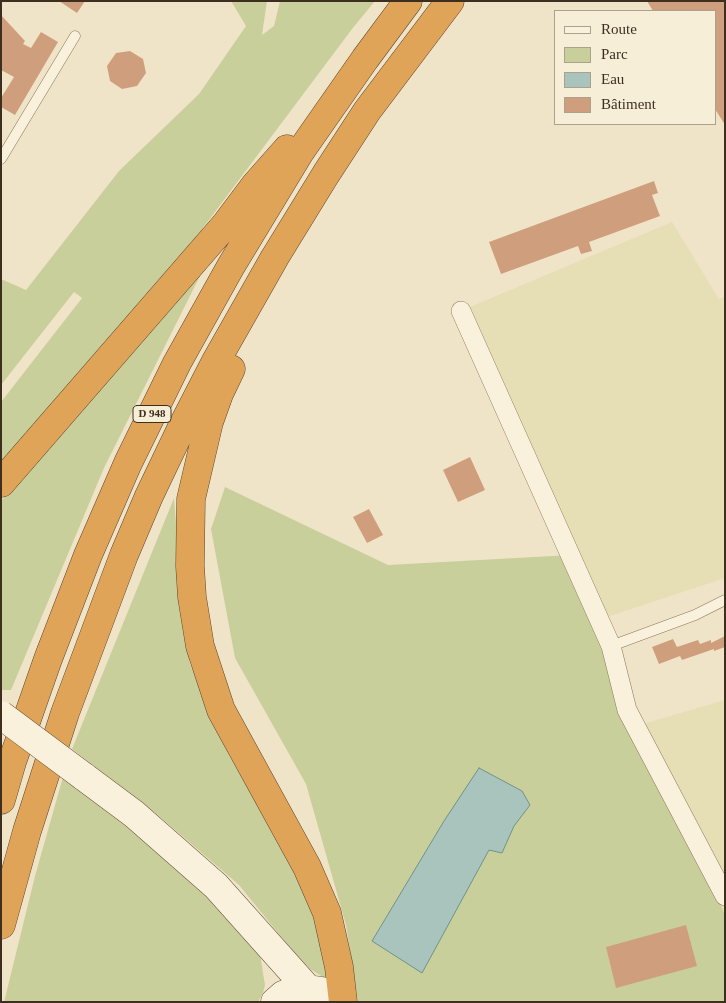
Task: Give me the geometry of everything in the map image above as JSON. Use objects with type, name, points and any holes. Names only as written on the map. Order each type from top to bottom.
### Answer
[{"type":"highway","name":"D 948","points":[[1,800],[12,762],[48,659],[88,555],[128,463],[173,371],[231,266],[300,152],[408,1]]},
{"type":"highway","name":"D 948","points":[[1,925],[46,766],[99,620],[149,496],[216,361],[275,257],[326,174],[368,111],[450,1]]},
{"type":"highway","points":[[1,483],[226,224],[256,184],[365,59]]},
{"type":"highway","points":[[275,257],[271,296],[219,394],[201,452],[191,499],[190,566],[192,598],[200,646],[221,710],[307,867],[327,913],[339,967],[343,1002]]},
{"type":"street","points":[[461,312],[611,646],[627,710],[725,896]]},
{"type":"street","points":[[1,715],[134,814],[210,880],[242,913],[308,989]]},
{"type":"street","points":[[267,942],[274,1002],[295,990],[308,989],[322,991],[338,1002]]},
{"type":"lane","points":[[1,159],[75,36]]},
{"type":"lane","points":[[611,646],[695,615],[725,600]]},
{"type":"shaded area","points":[[672,222],[719,299],[725,296],[725,578],[607,617],[470,307]]},
{"type":"shaded area","points":[[725,700],[725,915],[643,724]]},
{"type":"green space","points":[[231,1],[267,1],[262,35],[274,26],[280,1],[375,1],[170,272],[1,462],[1,402],[82,298],[74,292],[1,385],[1,279],[26,290],[119,171],[199,94],[246,26]]},
{"type":"green space","points":[[205,266],[104,468],[11,690],[1,690],[1,501]]},
{"type":"green space","points":[[225,487],[388,565],[571,555],[725,915],[725,1002],[358,1002],[346,925],[306,784],[235,658],[211,529]]},
{"type":"green space","points":[[174,498],[183,613],[190,664],[230,757],[299,874],[330,951],[331,982],[310,969],[295,954],[239,885],[159,816],[72,749]]},
{"type":"green space","points":[[63,777],[188,874],[259,948],[265,985],[258,1002],[4,1002],[35,876]]},
{"type":"water","points":[[479,768],[522,791],[530,805],[514,826],[502,853],[489,850],[422,973],[372,941],[444,821]]},
{"type":"building","points":[[59,1],[85,1],[77,13]]},
{"type":"building","points":[[647,1],[725,1],[725,125],[716,111],[716,10],[652,10]]},
{"type":"building","points":[[1,15],[25,41],[23,44],[31,48],[41,32],[58,42],[15,115],[1,107],[1,98],[14,77],[1,70]]},
{"type":"building","points":[[130,51],[143,59],[146,73],[137,86],[122,89],[110,81],[107,66],[116,53]]},
{"type":"building","points":[[654,181],[658,193],[652,195],[660,216],[589,242],[592,251],[581,254],[578,246],[501,274],[489,242]]},
{"type":"building","points":[[470,457],[485,490],[458,502],[443,470]]},
{"type":"building","points":[[369,509],[383,535],[367,543],[353,517]]},
{"type":"building","points":[[725,636],[725,647],[682,660],[680,656],[659,664],[652,647],[673,639],[677,647],[698,640],[700,644],[711,640],[711,643]]},
{"type":"building","points":[[686,925],[697,966],[616,988],[606,947]]}]
